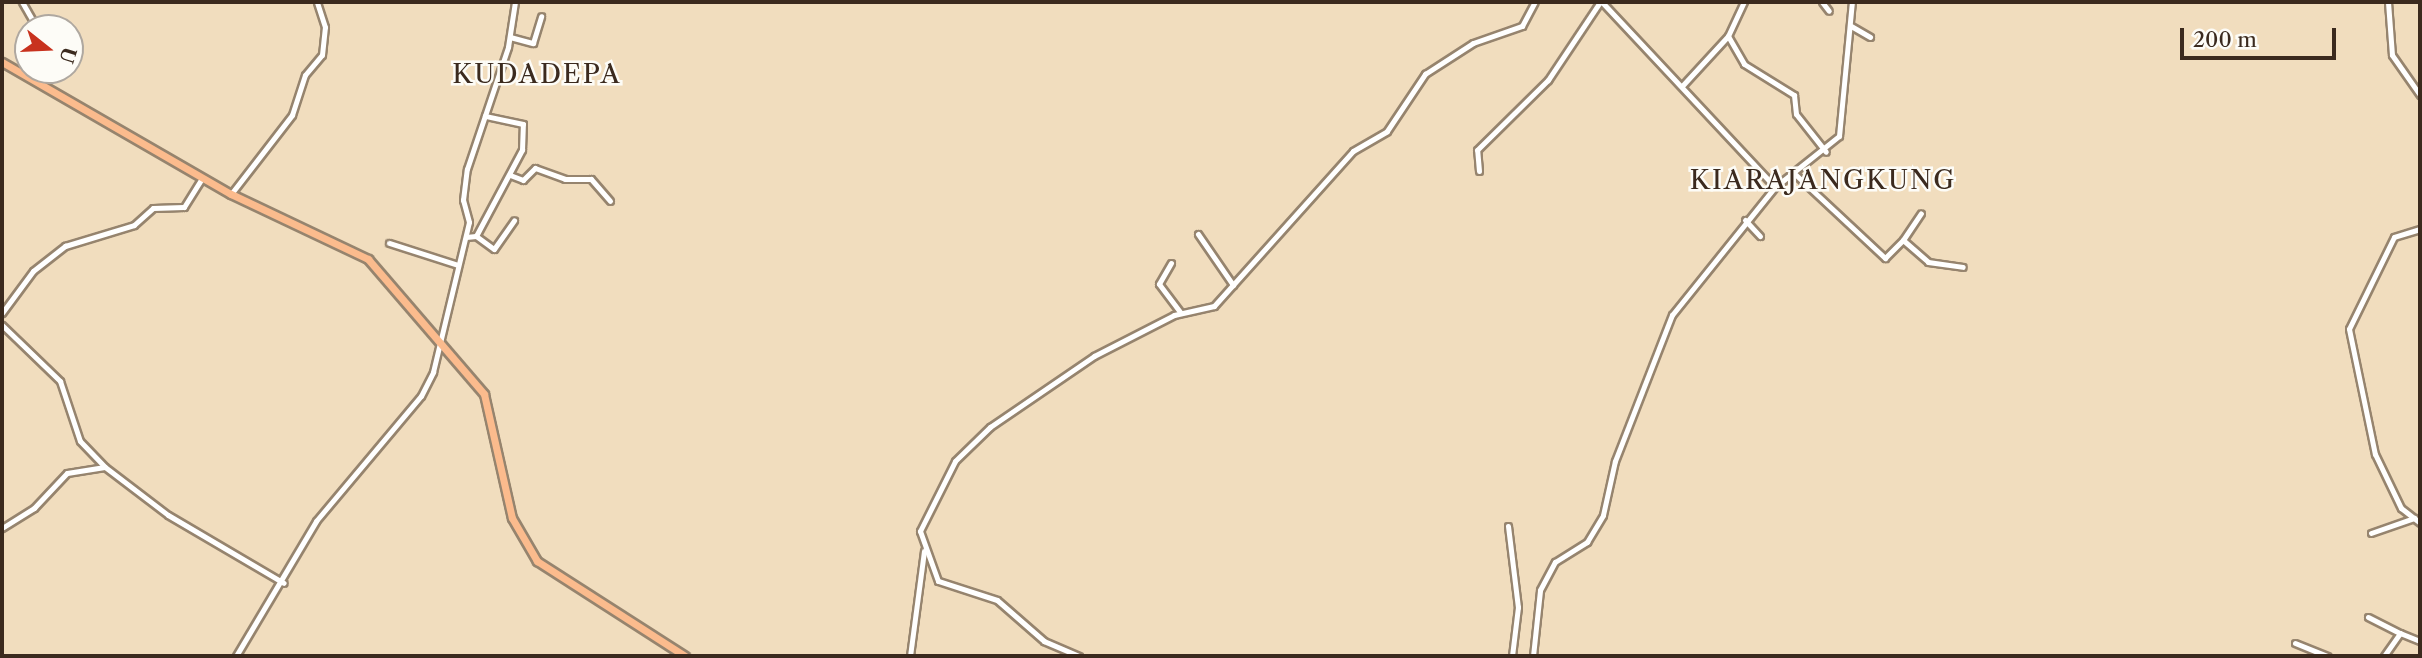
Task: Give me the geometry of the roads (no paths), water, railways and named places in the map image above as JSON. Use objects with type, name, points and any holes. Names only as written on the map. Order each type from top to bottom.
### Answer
[{"type":"main road","points":[[2,62],[78,110],[231,194],[359,253],[443,340],[491,411],[512,518],[537,561],[685,656]]},
{"type":"street","points":[[231,194],[292,115],[305,75],[322,55],[325,27],[317,2]]},
{"type":"street","points":[[236,656],[284,583],[316,521],[424,393],[443,340],[466,237],[465,183],[510,37],[515,2]]},
{"type":"street","points":[[910,656],[924,551],[922,523],[972,442],[1094,356],[1181,313],[1212,306],[1353,151],[1387,131],[1424,74],[1474,43],[1522,26],[1535,2]]},
{"type":"street","points":[[1479,171],[1477,150],[1548,80],[1601,2],[1682,86],[1717,132],[1775,187]]},
{"type":"street","points":[[1682,86],[1728,36],[1744,2]]},
{"type":"street","points":[[1822,2],[1829,11]]},
{"type":"street","points":[[1533,656],[1540,590],[1555,562],[1587,542],[1603,515],[1615,461],[1672,315],[1745,220],[1775,187],[1796,175],[1825,152],[1842,129],[1852,2]]},
{"type":"street","points":[[2388,2],[2392,55],[2420,95]]},
{"type":"street","points":[[510,37],[533,43],[541,16]]},
{"type":"street","points":[[1851,26],[1870,37]]},
{"type":"street","points":[[1728,36],[1744,64],[1794,95],[1796,114],[1825,152]]},
{"type":"street","points":[[476,236],[522,152],[524,125],[485,116]]},
{"type":"street","points":[[510,175],[523,180],[535,168],[563,179],[591,178],[610,201]]},
{"type":"street","points":[[1796,175],[1885,258],[1903,240],[1921,213]]},
{"type":"street","points":[[2,313],[33,271],[65,246],[134,225],[153,208],[184,206],[202,178]]},
{"type":"street","points":[[466,237],[476,236],[494,249],[511,220],[503,215]]},
{"type":"street","points":[[1745,220],[1760,236]]},
{"type":"street","points":[[2420,229],[2394,237],[2349,329],[2375,454],[2399,504],[2420,523]]},
{"type":"street","points":[[1198,234],[1233,285]]},
{"type":"street","points":[[1903,240],[1928,262],[1963,267]]},
{"type":"street","points":[[389,243],[458,265]]},
{"type":"street","points":[[1171,264],[1159,284],[1181,313]]},
{"type":"street","points":[[2,325],[60,381],[80,441],[105,467],[168,515],[284,583]]},
{"type":"street","points":[[2,528],[34,508],[67,473],[105,467]]},
{"type":"street","points":[[2371,533],[2414,518]]},
{"type":"street","points":[[1508,526],[1518,607],[1512,656]]},
{"type":"street","points":[[924,551],[942,584],[997,600],[1044,641],[1079,656]]},
{"type":"street","points":[[2368,617],[2420,641]]},
{"type":"street","points":[[2384,656],[2400,633]]},
{"type":"street","points":[[2295,643],[2327,656]]},
{"type":"district","name":"KUDADEPA","points":[[537,75]]},
{"type":"district","name":"KIARAJANGKUNG","points":[[1823,181]]}]
